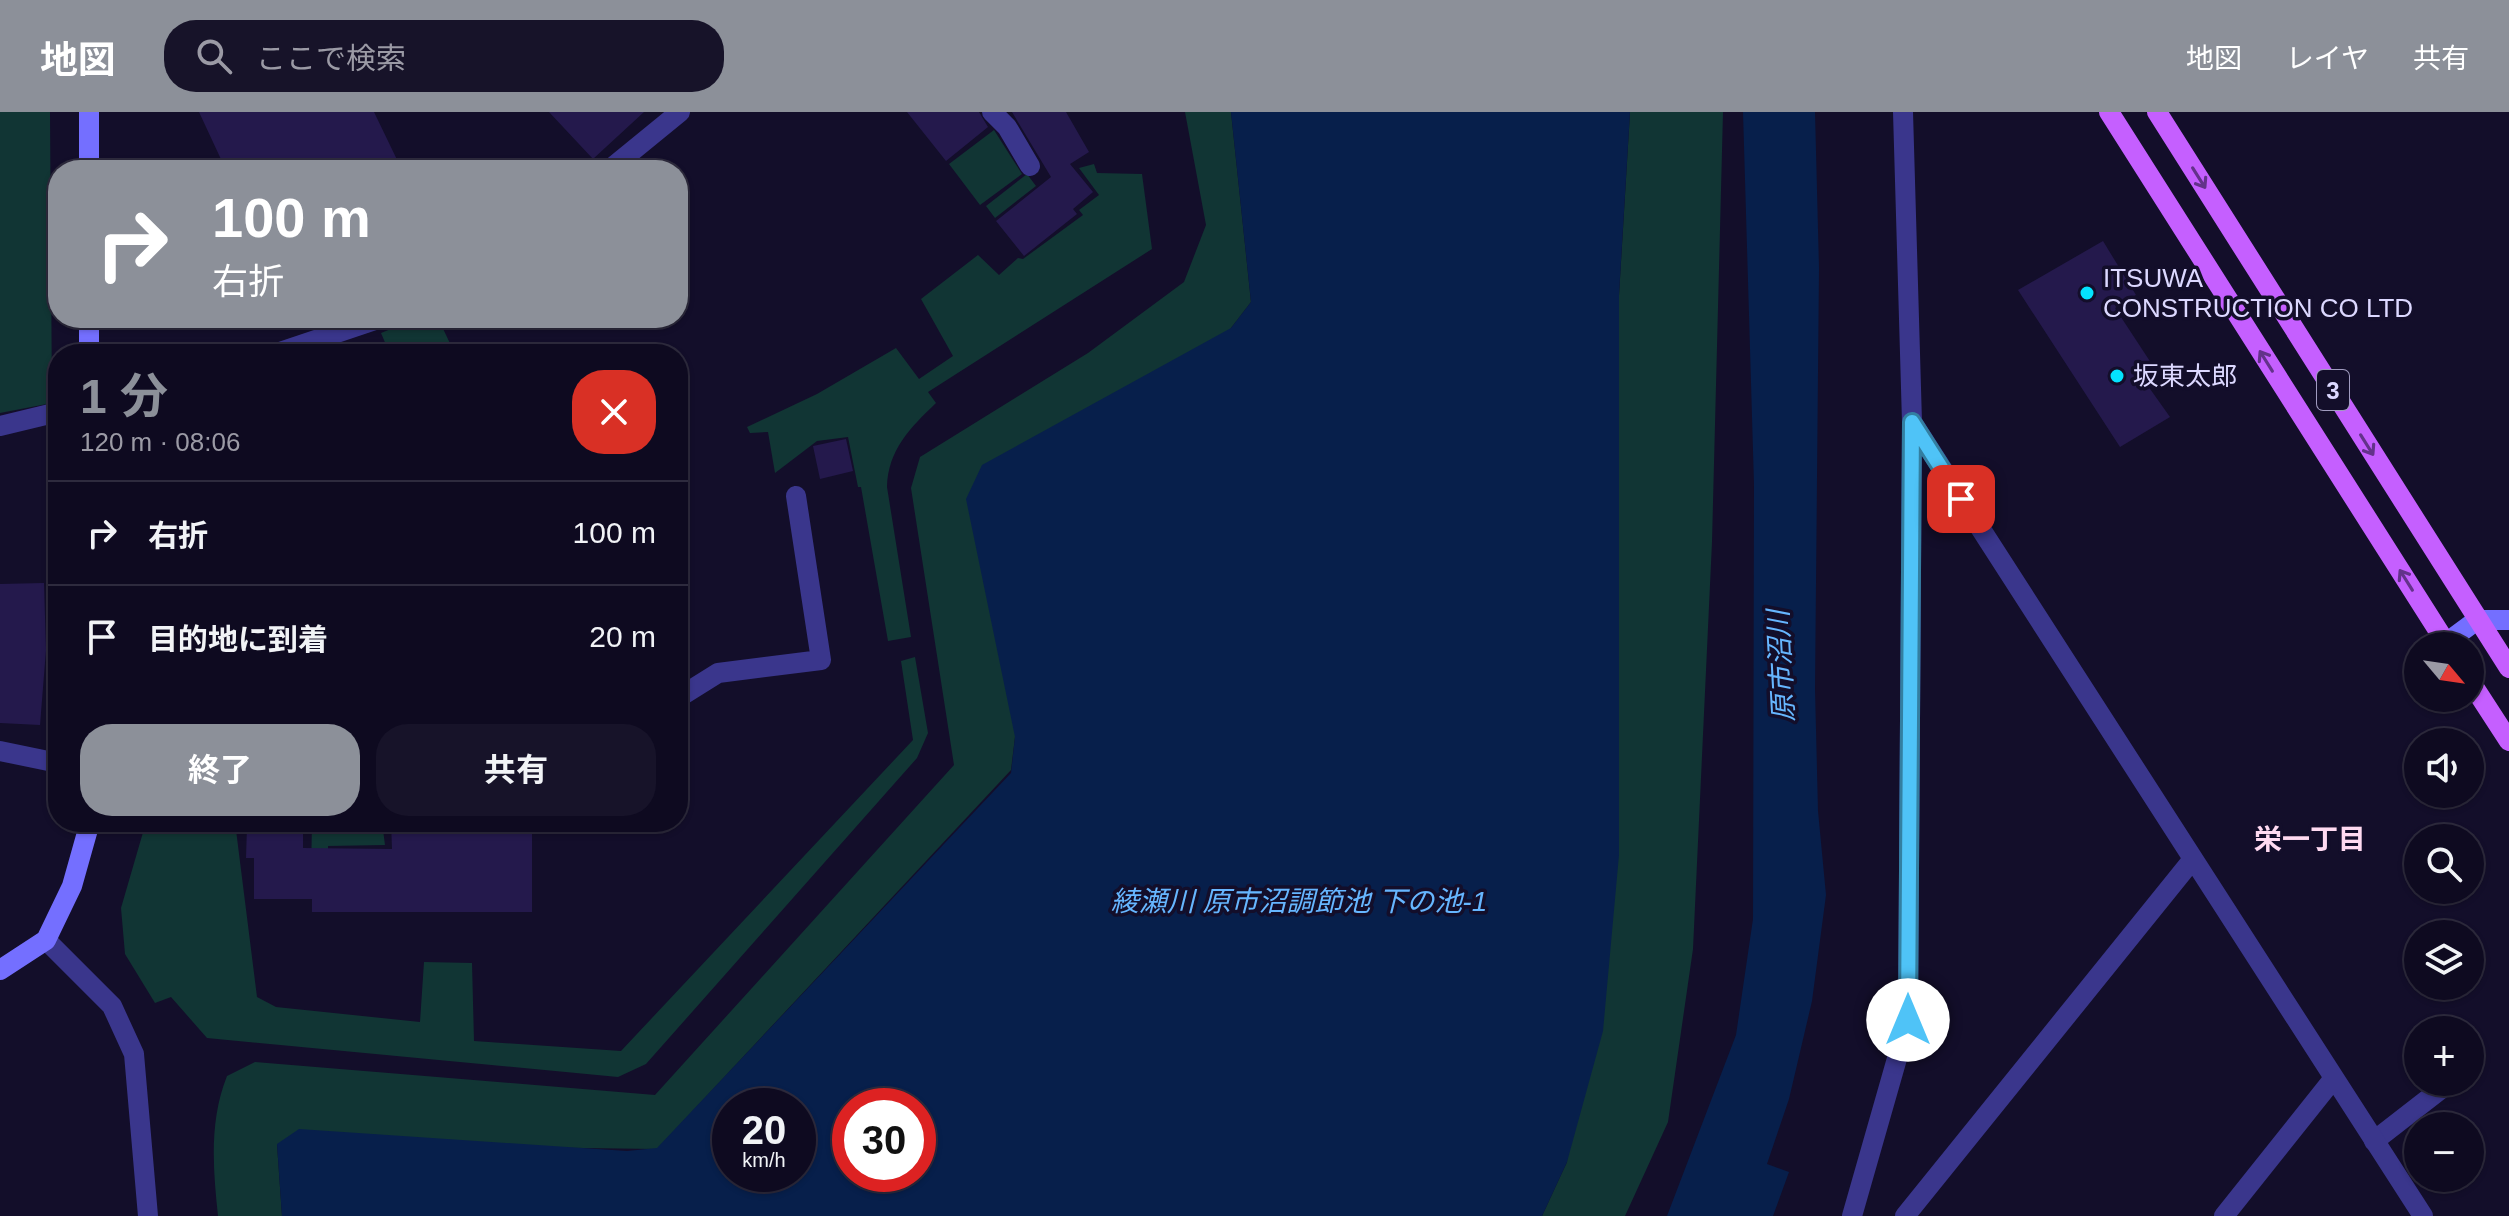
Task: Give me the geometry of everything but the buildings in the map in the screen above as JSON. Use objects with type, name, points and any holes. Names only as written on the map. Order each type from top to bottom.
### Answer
[{"type":"main road","name":"3","points":[[2109,112],[2439,632]]},
{"type":"main road","name":"3","points":[[2157,112],[2509,668]]},
{"type":"main road","points":[[2484,703],[2509,741]]},
{"type":"street","points":[[89,112],[89,160]]},
{"type":"street","points":[[621,160],[680,112]]},
{"type":"street","points":[[992,112],[1007,127],[1030,166]]},
{"type":"street","points":[[1852,1216],[1908,1020],[1912,422],[1903,112]]},
{"type":"street","points":[[304,344],[351,328]]},
{"type":"street","points":[[0,426],[48,414]]},
{"type":"street","points":[[1912,422],[2423,1216]]},
{"type":"street","points":[[688,692],[718,673],[821,660],[796,496]]},
{"type":"street","points":[[2462,632],[2477,620],[2509,620]]},
{"type":"street","points":[[0,751],[48,761]]},
{"type":"street","points":[[0,970],[46,940],[72,886],[87,832]]},
{"type":"street","points":[[1905,1216],[2193,859]]},
{"type":"street","points":[[46,940],[112,1006],[134,1054],[148,1216]]},
{"type":"street","points":[[2224,1216],[2334,1078]]},
{"type":"street","points":[[2374,1141],[2432,1096]]},
{"type":"green space","points":[[0,112],[50,112],[48,328],[51,328],[52,344],[48,344],[48,404],[0,413]]},
{"type":"green space","points":[[1185,112],[1231,112],[1251,302],[1231,328],[1015,737],[1011,770],[657,1149],[277,1144],[282,1216],[218,1216],[214,1145],[221,1093],[227,1076],[255,1062],[655,1095],[954,765],[911,488],[920,457],[1088,353],[1184,282],[1206,225]]},
{"type":"green space","points":[[1630,112],[1723,112],[1712,542],[1693,949],[1668,1122],[1625,1216],[1542,1216],[1567,1162]]},
{"type":"green space","points":[[994,130],[1022,174],[980,205],[949,164]]},
{"type":"green space","points":[[1094,164],[1097,173],[1142,174],[1152,249],[928,392],[936,403],[902,440],[888,474],[887,487],[911,637],[888,641],[861,487],[858,487],[848,437],[817,441],[775,473],[768,432],[750,433],[747,427],[817,394],[896,348],[919,379],[953,356],[921,299],[978,255],[999,275],[1018,258],[1023,259],[1083,215],[1079,210],[1099,195],[1079,168]]},
{"type":"green space","points":[[1027,174],[1036,186],[995,218],[986,206]]},
{"type":"green space","points":[[393,328],[443,328],[450,344],[386,344],[381,333]]},
{"type":"green space","points":[[915,657],[928,733],[917,758],[646,1064],[618,1077],[207,1038],[171,997],[155,1003],[125,954],[121,908],[143,832],[236,832],[257,997],[276,1007],[420,1022],[424,962],[472,963],[474,1041],[621,1051],[913,740],[901,661]]},
{"type":"green space","points":[[312,832],[383,832],[385,845],[328,846],[328,863],[311,874]]},
{"type":"water","name":"綾瀬川 原市沼調節池 下の池-1","points":[[1231,112],[1630,112],[1619,294],[1619,855],[1603,1031],[1567,1162],[1542,1216],[282,1216],[277,1144],[299,1129],[627,1151],[657,1148],[712,1090],[712,1192],[816,1192],[816,1088],[714,1088],[1011,773],[1015,737],[966,499],[982,465],[1231,328],[1251,302]]},
{"type":"water","name":"原市沼川","points":[[1743,112],[1815,112],[1819,268],[1815,689],[1818,811],[1826,895],[1812,1001],[1789,1099],[1767,1164],[1789,1172],[1773,1216],[1667,1216],[1736,1035],[1753,919],[1754,484]]},
{"type":"place","name":"ITSUWA CONSTRUCTION CO LTD","points":[[2087,293]]},
{"type":"place","name":"坂東太郎","points":[[2117,376]]},
{"type":"district","name":"栄一丁目","points":[[2310,839]]},
{"type":"route","points":[[1908,1020],[1912,422],[1961,499]]}]
